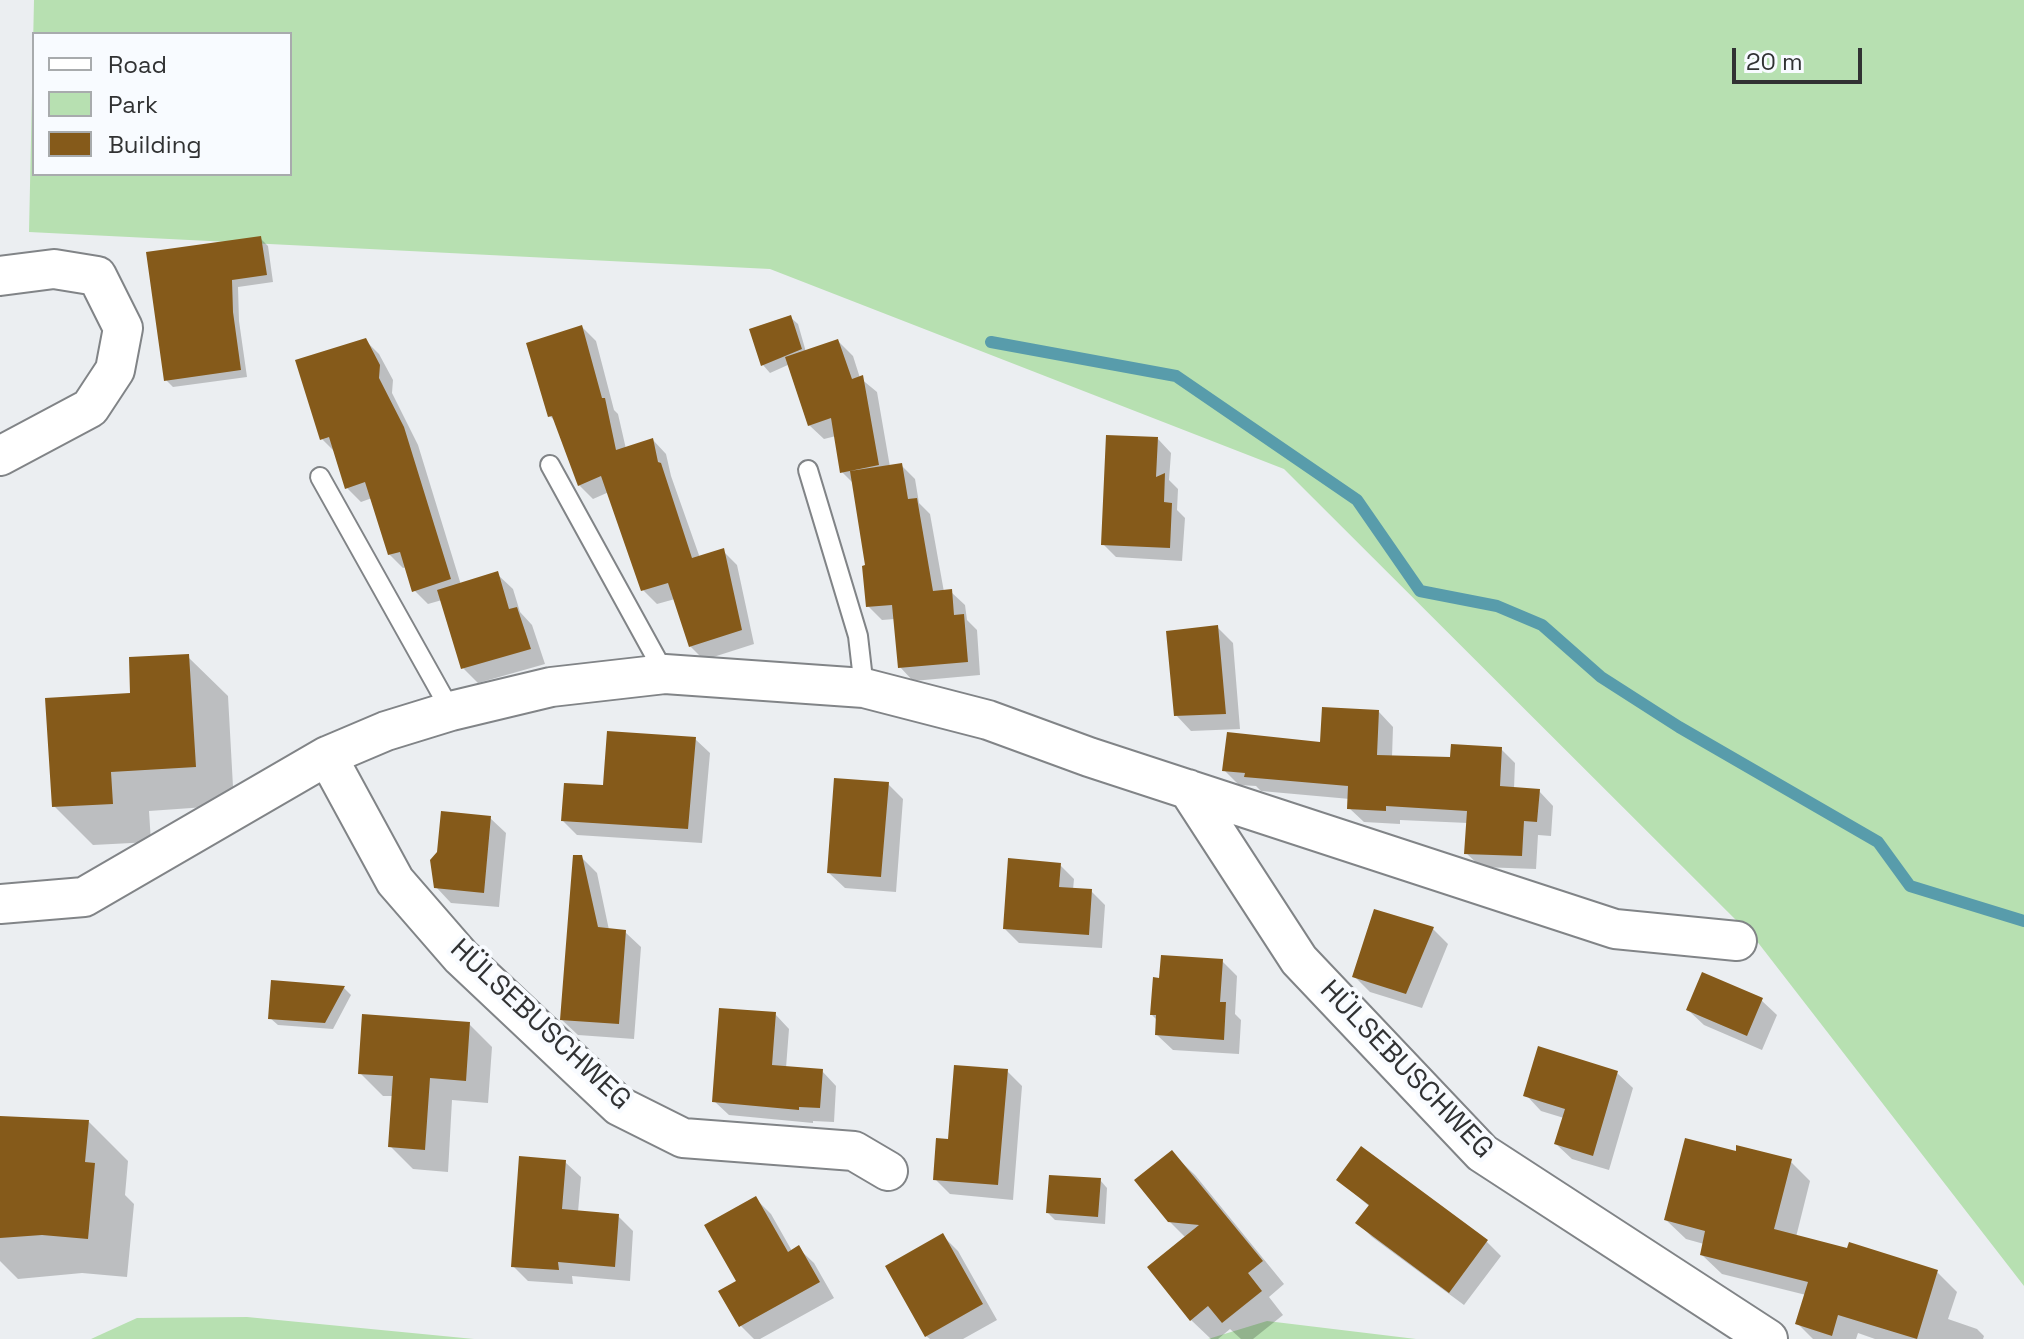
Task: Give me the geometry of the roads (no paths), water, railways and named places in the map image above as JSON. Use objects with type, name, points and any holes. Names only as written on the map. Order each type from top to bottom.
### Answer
[{"type":"street","points":[[0,276],[54,269],[97,276],[123,328],[115,370],[90,408],[0,456]]},
{"type":"street","points":[[0,904],[84,897],[327,756],[386,731],[451,711],[551,687],[665,674],[864,688],[988,720],[1089,757],[1615,929],[1737,941]]},
{"type":"street","name":"HÜLSEBUSCHWEG","points":[[327,756],[395,881],[461,957],[619,1106],[683,1138],[854,1151],[888,1171]]},
{"type":"street","name":"HÜLSEBUSCHWEG","points":[[1188,789],[1299,960],[1482,1153],[1768,1339]]},
{"type":"lane","points":[[550,465],[665,674]]},
{"type":"lane","points":[[808,470],[858,636],[864,688]]},
{"type":"lane","points":[[320,477],[451,711]]},
{"type":"waterway","points":[[991,342],[1176,376],[1357,500],[1420,591],[1497,606],[1542,625],[1601,677],[1679,727],[1878,842],[1910,886],[2024,921]]}]
